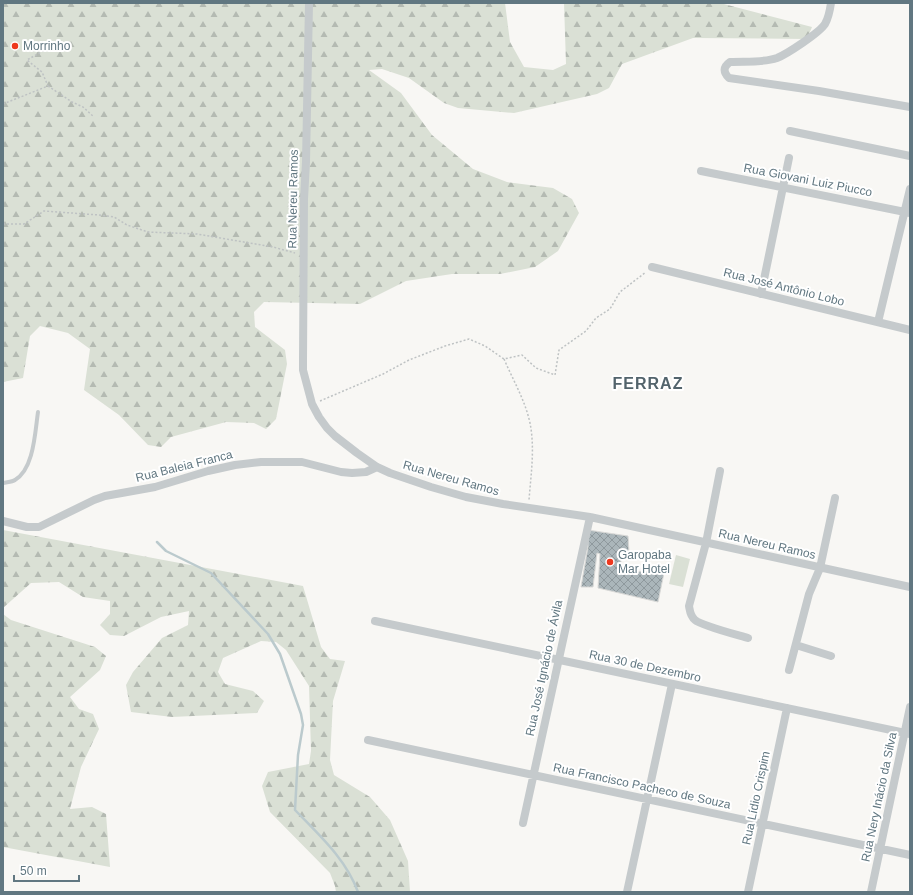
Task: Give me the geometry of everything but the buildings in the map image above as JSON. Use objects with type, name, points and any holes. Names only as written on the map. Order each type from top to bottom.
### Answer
[{"type":"street","name":"Rua Nereu Ramos","points":[[309,3],[304,199],[303,361],[312,404],[318,417],[335,436],[377,467],[431,487],[466,497],[590,517],[910,588]]},
{"type":"street","points":[[831,3],[829,15],[825,24],[785,54],[776,58],[730,62],[724,69],[724,73],[728,78],[819,91],[910,107]]},
{"type":"street","points":[[790,131],[910,156]]},
{"type":"street","points":[[761,294],[788,158]]},
{"type":"street","name":"Rua Giovani Luiz Piucco","points":[[701,171],[907,212]]},
{"type":"street","points":[[878,322],[907,212],[910,190]]},
{"type":"street","name":"Rua José Antônio Lobo","points":[[652,268],[910,330]]},
{"type":"street","name":"Rua Baleia Franca","points":[[3,521],[27,527],[39,527],[105,496],[155,487],[208,471],[235,465],[261,462],[302,462],[341,472],[352,473],[366,472],[377,467]]},
{"type":"street","points":[[720,471],[706,543],[689,606],[690,613],[695,620],[704,624],[748,638]]},
{"type":"street","points":[[789,670],[809,594],[820,568],[835,498]]},
{"type":"street","name":"Rua José Ignácio de Ávila","points":[[522,823],[590,517]]},
{"type":"street","name":"Rua 30 de Dezembro","points":[[375,621],[907,734]]},
{"type":"street","points":[[796,645],[831,656]]},
{"type":"street","points":[[627,892],[672,684]]},
{"type":"street","name":"Rua Nery Inácio da Silva","points":[[871,892],[907,734],[910,707]]},
{"type":"street","name":"Rua Lídio Crispim","points":[[748,892],[787,708]]},
{"type":"street","name":"Rua Francisco Pacheco de Souza","points":[[368,740],[910,855]]},
{"type":"lane","points":[[3,483],[14,481],[20,477],[29,464],[38,412]]},
{"type":"path","points":[[50,47],[27,60],[42,72],[48,86],[72,102],[83,106],[94,117]]},
{"type":"path","points":[[3,104],[48,86]]},
{"type":"path","points":[[3,224],[24,224],[44,211],[99,215],[114,217],[148,232],[197,234],[273,247],[304,256]]},
{"type":"path","points":[[504,360],[522,355],[536,368],[555,375],[559,350],[586,331],[596,318],[610,309],[620,292],[652,268]]},
{"type":"path","points":[[312,404],[337,392],[377,377],[409,360],[445,346],[469,339],[485,346],[504,360],[518,388],[530,422],[533,445],[528,507]]},
{"type":"green space","points":[[3,3],[505,3],[510,42],[524,67],[553,70],[566,64],[564,3],[720,3],[812,27],[807,39],[693,38],[622,64],[609,88],[597,94],[514,113],[458,108],[444,103],[409,78],[382,69],[369,70],[401,93],[432,135],[473,169],[507,182],[553,188],[572,199],[579,213],[558,251],[535,267],[500,274],[452,274],[406,281],[360,304],[264,302],[254,312],[255,327],[285,350],[287,364],[276,419],[266,429],[254,423],[226,422],[171,437],[161,447],[148,445],[119,415],[84,390],[90,349],[68,333],[40,326],[30,336],[23,378],[3,382]]},
{"type":"green space","points":[[3,530],[303,586],[321,647],[330,659],[345,661],[333,701],[330,760],[334,775],[370,797],[390,820],[408,861],[410,892],[336,892],[330,873],[270,812],[262,786],[268,772],[309,764],[311,751],[309,686],[286,650],[276,642],[261,641],[223,658],[218,672],[225,684],[253,691],[264,701],[257,713],[172,717],[131,712],[126,685],[133,672],[162,638],[188,625],[189,611],[161,617],[124,636],[110,635],[100,625],[110,614],[110,601],[83,597],[59,582],[31,583],[3,608]]},
{"type":"green space","points":[[676,555],[690,559],[683,587],[669,584]]},
{"type":"green space","points":[[3,614],[11,620],[95,647],[106,656],[100,670],[70,697],[79,709],[93,714],[99,729],[81,767],[70,809],[92,807],[106,814],[110,867],[3,847]]},
{"type":"waterway","points":[[157,542],[166,551],[211,573],[268,634],[280,654],[301,714],[303,725],[298,755],[295,810],[339,858],[353,880],[358,892]]},
{"type":"place","name":"Morrinho","points":[[15,46]]},
{"type":"place","name":"Garopaba Mar Hotel","points":[[610,562]]},
{"type":"district","name":"FERRAZ","points":[[648,383]]}]
